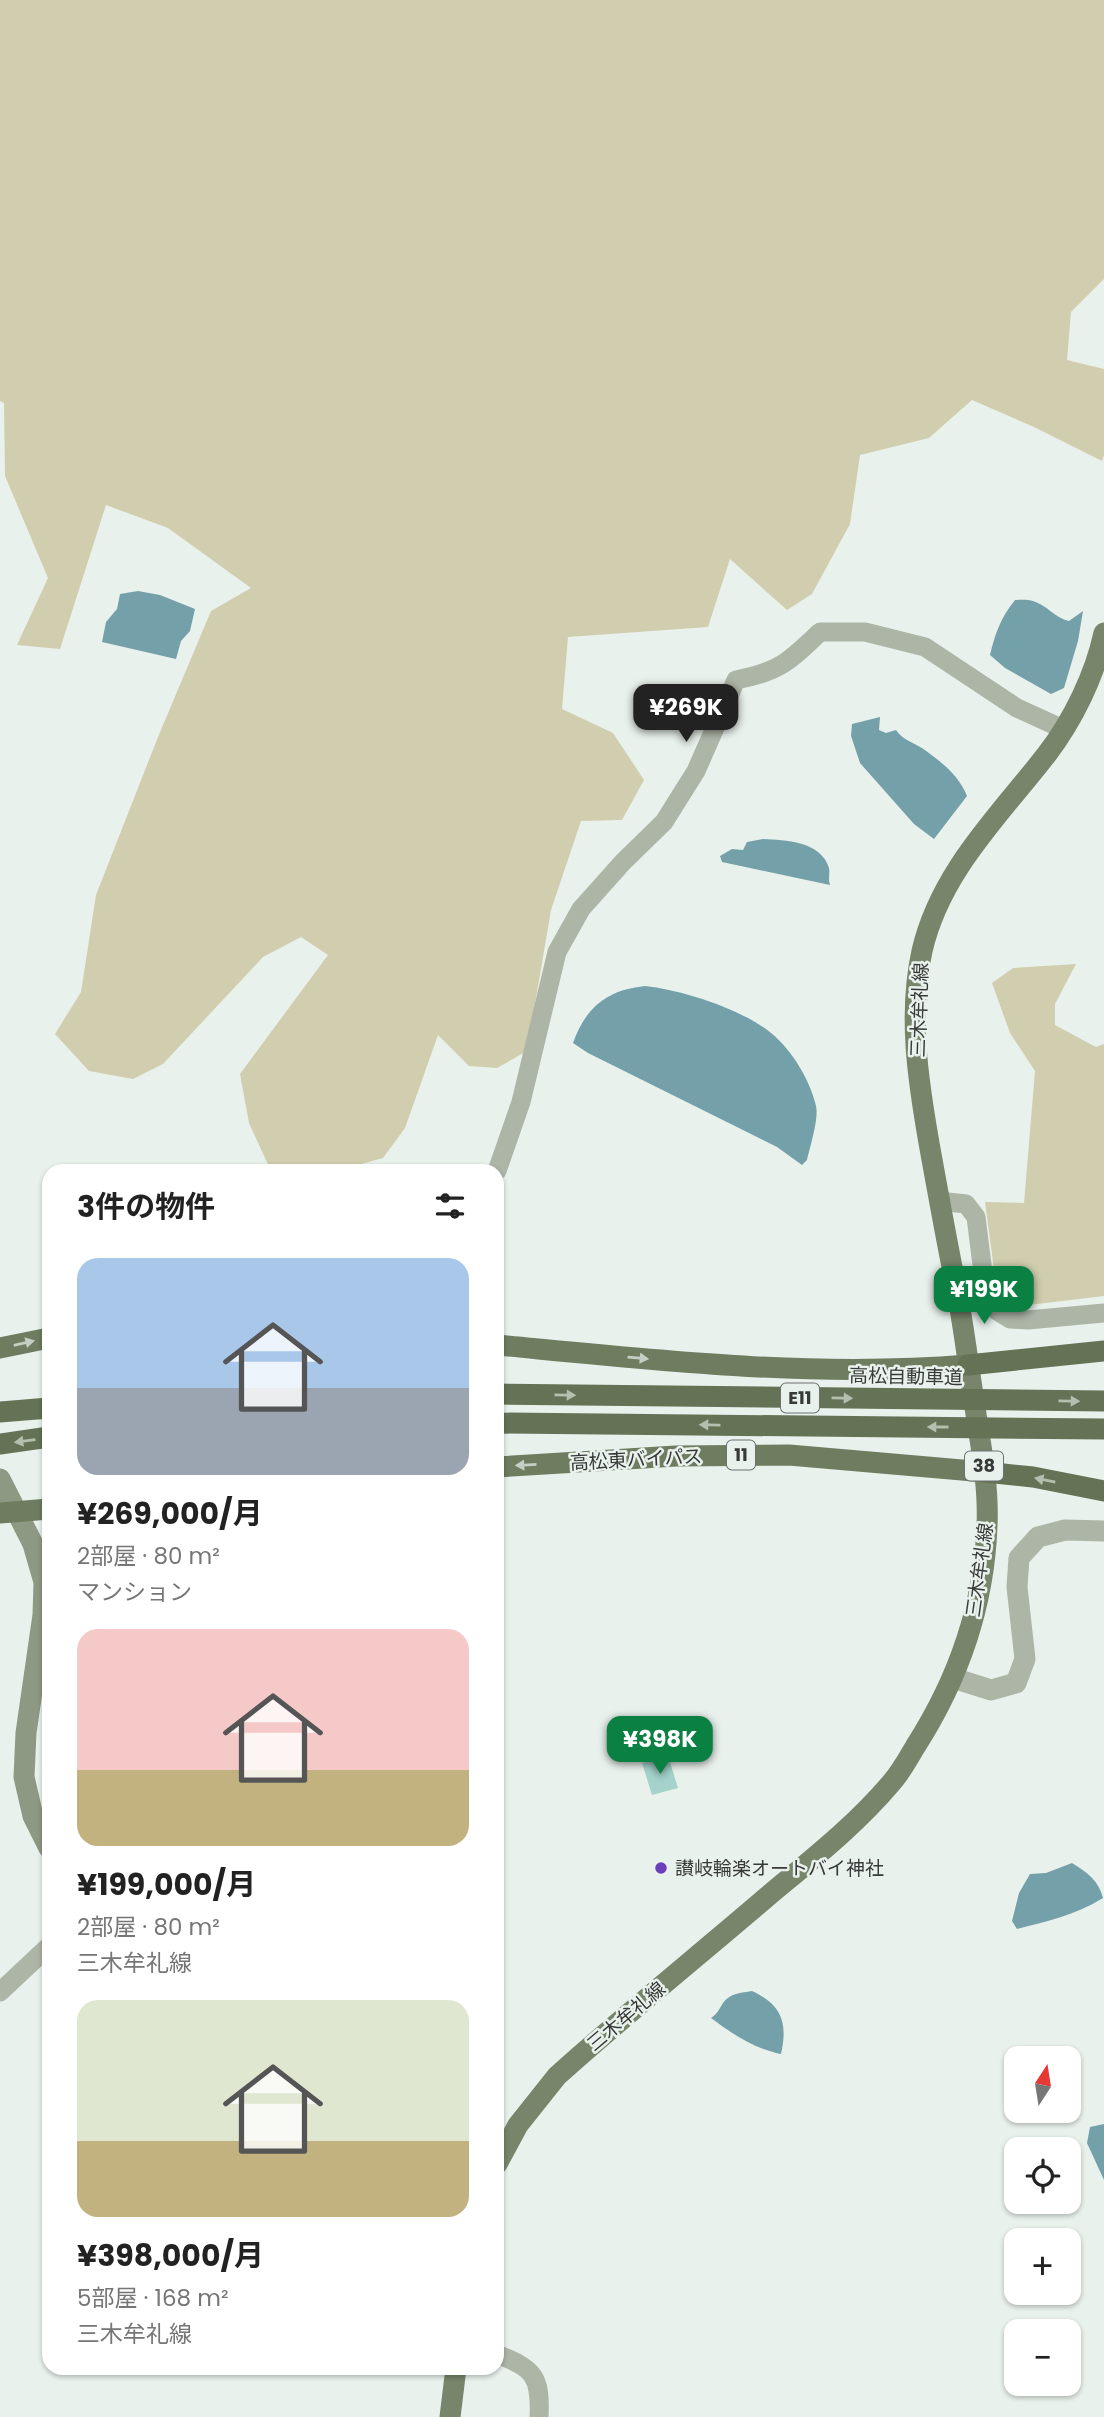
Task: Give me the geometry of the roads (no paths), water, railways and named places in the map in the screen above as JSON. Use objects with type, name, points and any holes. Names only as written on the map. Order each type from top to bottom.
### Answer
[{"type":"highway","points":[[0,1349],[42,1340]]},
{"type":"highway","points":[[504,1346],[731,1367],[847,1370],[929,1368],[1104,1351]]},
{"type":"highway","name":"高松自動車道","points":[[504,1394],[1104,1401]]},
{"type":"highway","points":[[5,1412],[42,1409]]},
{"type":"highway","name":"E11","points":[[504,1423],[1104,1429]]},
{"type":"highway","points":[[0,1444],[42,1438]]},
{"type":"highway","name":"高松東バイパス","points":[[504,1466],[676,1456],[789,1455],[985,1472]]},
{"type":"highway","points":[[985,1472],[1033,1477],[1104,1491]]},
{"type":"highway","points":[[9,1512],[42,1510]]},
{"type":"main road","name":"三木牟礼線","points":[[504,2151],[518,2125],[557,2076],[849,1827],[894,1780],[932,1722],[953,1678],[968,1640],[981,1586],[987,1522],[985,1472],[963,1322],[916,1062],[915,1028],[922,951],[934,914],[952,876],[977,838],[1048,752],[1063,729],[1086,686],[1104,633]]},
{"type":"main road","points":[[0,1479],[9,1512],[33,1544],[42,1575]]},
{"type":"main road","points":[[42,1622],[26,1733],[24,1777],[33,1816],[42,1834]]},
{"type":"main road","points":[[450,2417],[455,2375]]},
{"type":"street","points":[[499,1164],[521,1102],[557,952],[582,909],[622,862],[664,822],[696,771],[736,680],[763,675],[790,662],[820,632],[865,632],[925,647],[1017,708],[1063,729]]},
{"type":"street","points":[[939,1201],[966,1204],[976,1217],[986,1297],[997,1311],[1010,1319],[1028,1320],[1104,1313]]},
{"type":"street","points":[[953,1678],[991,1690],[1016,1683],[1025,1659],[1017,1587],[1019,1558],[1038,1537],[1065,1530],[1104,1531]]},
{"type":"street","points":[[0,1992],[42,1953]]},
{"type":"street","points":[[504,2357],[523,2364],[537,2381],[539,2417]]},
{"type":"water","points":[[138,591],[160,595],[195,609],[190,631],[181,641],[176,659],[102,642],[106,622],[117,609],[120,594]]},
{"type":"water","points":[[1015,600],[1038,603],[1069,621],[1083,611],[1078,641],[1064,688],[1051,694],[1005,668],[990,655],[999,626]]},
{"type":"water","points":[[880,717],[879,730],[886,733],[896,730],[942,763],[964,788],[967,796],[934,839],[914,824],[860,763],[851,736],[852,724]]},
{"type":"water","points":[[763,839],[801,844],[818,852],[829,868],[830,885],[722,862],[720,856],[732,849],[743,850],[747,842]]},
{"type":"water","points":[[645,986],[693,996],[744,1016],[771,1033],[786,1048],[805,1076],[816,1106],[812,1140],[807,1160],[802,1165],[777,1147],[573,1043],[584,1019],[600,1002],[620,992]]},
{"type":"water","points":[[1072,1863],[1092,1878],[1103,1898],[1072,1913],[1017,1929],[1012,1921],[1019,1893],[1030,1874],[1046,1873]]},
{"type":"water","points":[[752,1991],[770,2002],[780,2016],[784,2033],[781,2054],[744,2040],[711,2018],[729,1997]]},
{"type":"water","points":[[1104,2124],[1104,2180],[1087,2143],[1090,2127]]},
{"type":"place","name":"讃岐輪楽オートバイ神社","points":[[661,1868]]}]
